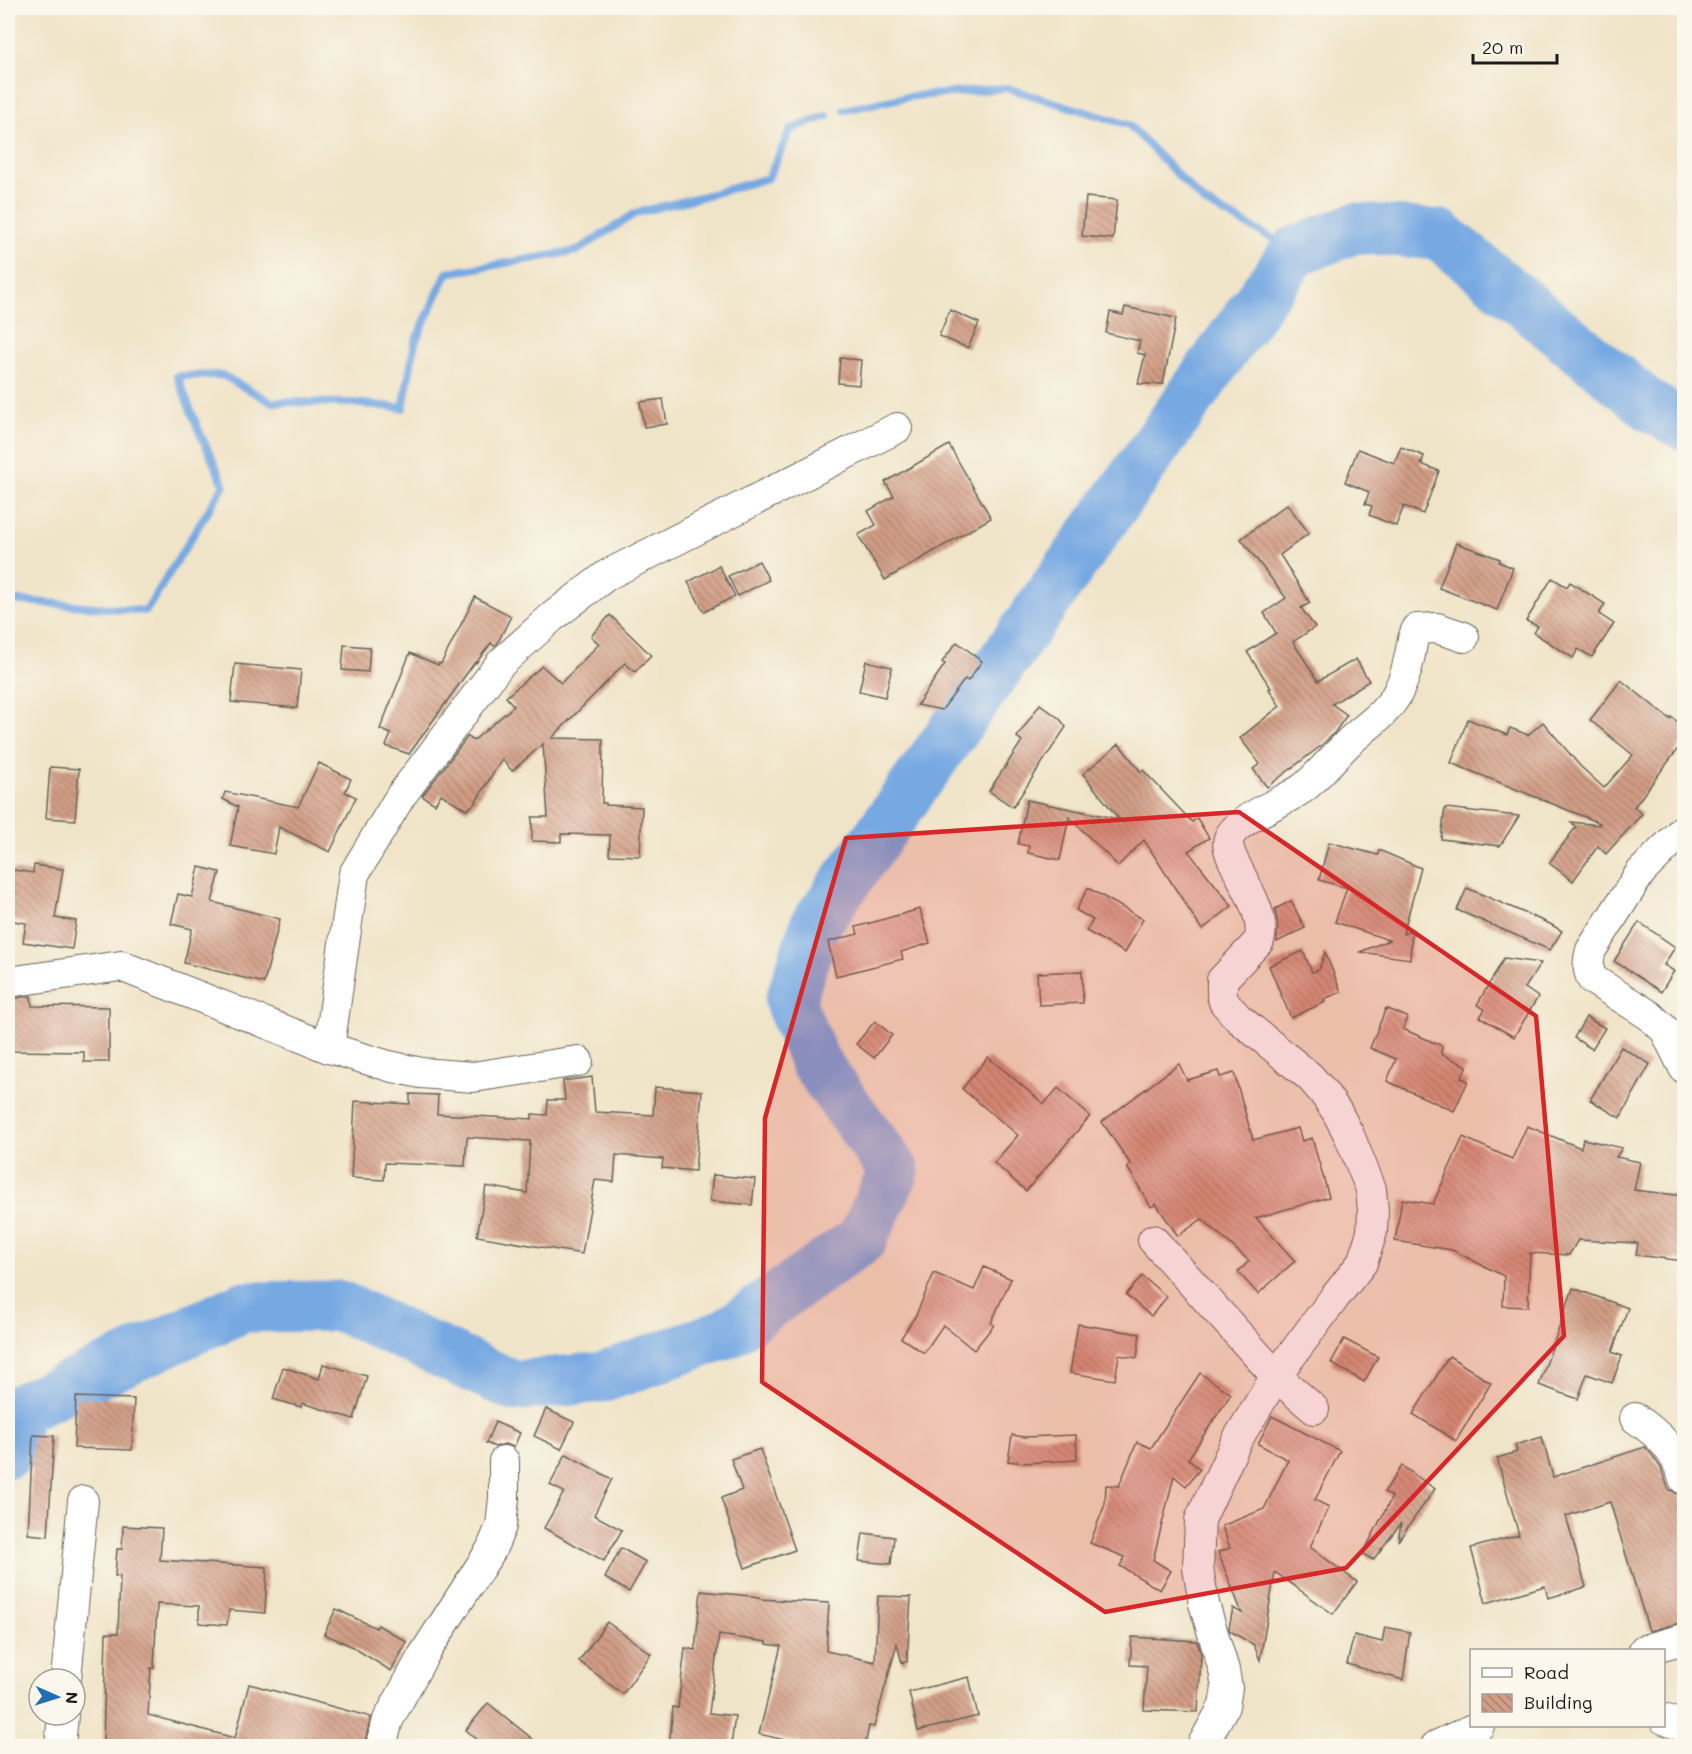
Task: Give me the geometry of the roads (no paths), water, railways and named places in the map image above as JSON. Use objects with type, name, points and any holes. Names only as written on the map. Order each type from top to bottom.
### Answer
[{"type":"street","points":[[329,1048],[354,874],[400,796],[500,664],[552,617],[607,575],[897,428]]},
{"type":"street","points":[[1202,1746],[1224,1706],[1227,1688],[1224,1670],[1204,1605],[1198,1568],[1200,1520],[1238,1440],[1276,1376],[1362,1263],[1372,1232],[1373,1211],[1371,1189],[1349,1135],[1323,1092],[1310,1077],[1238,1018],[1221,995],[1222,980],[1259,941],[1262,934],[1254,900],[1231,855],[1229,836],[1238,826],[1305,787],[1348,743],[1386,709],[1398,693],[1409,660],[1411,638],[1417,629],[1437,628],[1464,637]]},
{"type":"street","points":[[1684,829],[1641,872],[1588,959],[1588,971],[1592,979],[1649,1015],[1665,1030],[1684,1068]]},
{"type":"street","points":[[8,982],[121,966],[329,1048],[421,1073],[473,1077],[578,1061]]},
{"type":"street","points":[[1153,1240],[1276,1376],[1314,1409]]},
{"type":"street","points":[[1635,1418],[1658,1434],[1680,1464],[1684,1479]]},
{"type":"street","points":[[381,1746],[388,1720],[423,1656],[491,1550],[501,1527],[504,1461]]},
{"type":"street","points":[[67,1667],[83,1501]]},
{"type":"street","points":[[1648,1649],[1684,1639]]},
{"type":"street","points":[[1665,1719],[1684,1727]]},
{"type":"street","points":[[60,1746],[62,1727]]},
{"type":"street","points":[[1436,1746],[1475,1727]]},
{"type":"waterway","points":[[844,110],[906,97],[1007,88],[1129,125],[1204,202],[1296,251]]},
{"type":"waterway","points":[[8,600],[146,611],[224,485],[177,376],[222,375],[271,402],[352,403],[403,408],[415,342],[447,273],[577,251],[636,213],[768,178],[791,129],[827,116]]},
{"type":"waterway","points":[[8,1453],[19,1409],[243,1307],[340,1306],[514,1386],[604,1377],[727,1333],[862,1239],[894,1171],[815,1062],[790,1002],[815,925],[1296,251],[1355,228],[1440,235],[1650,406],[1684,425]]}]
